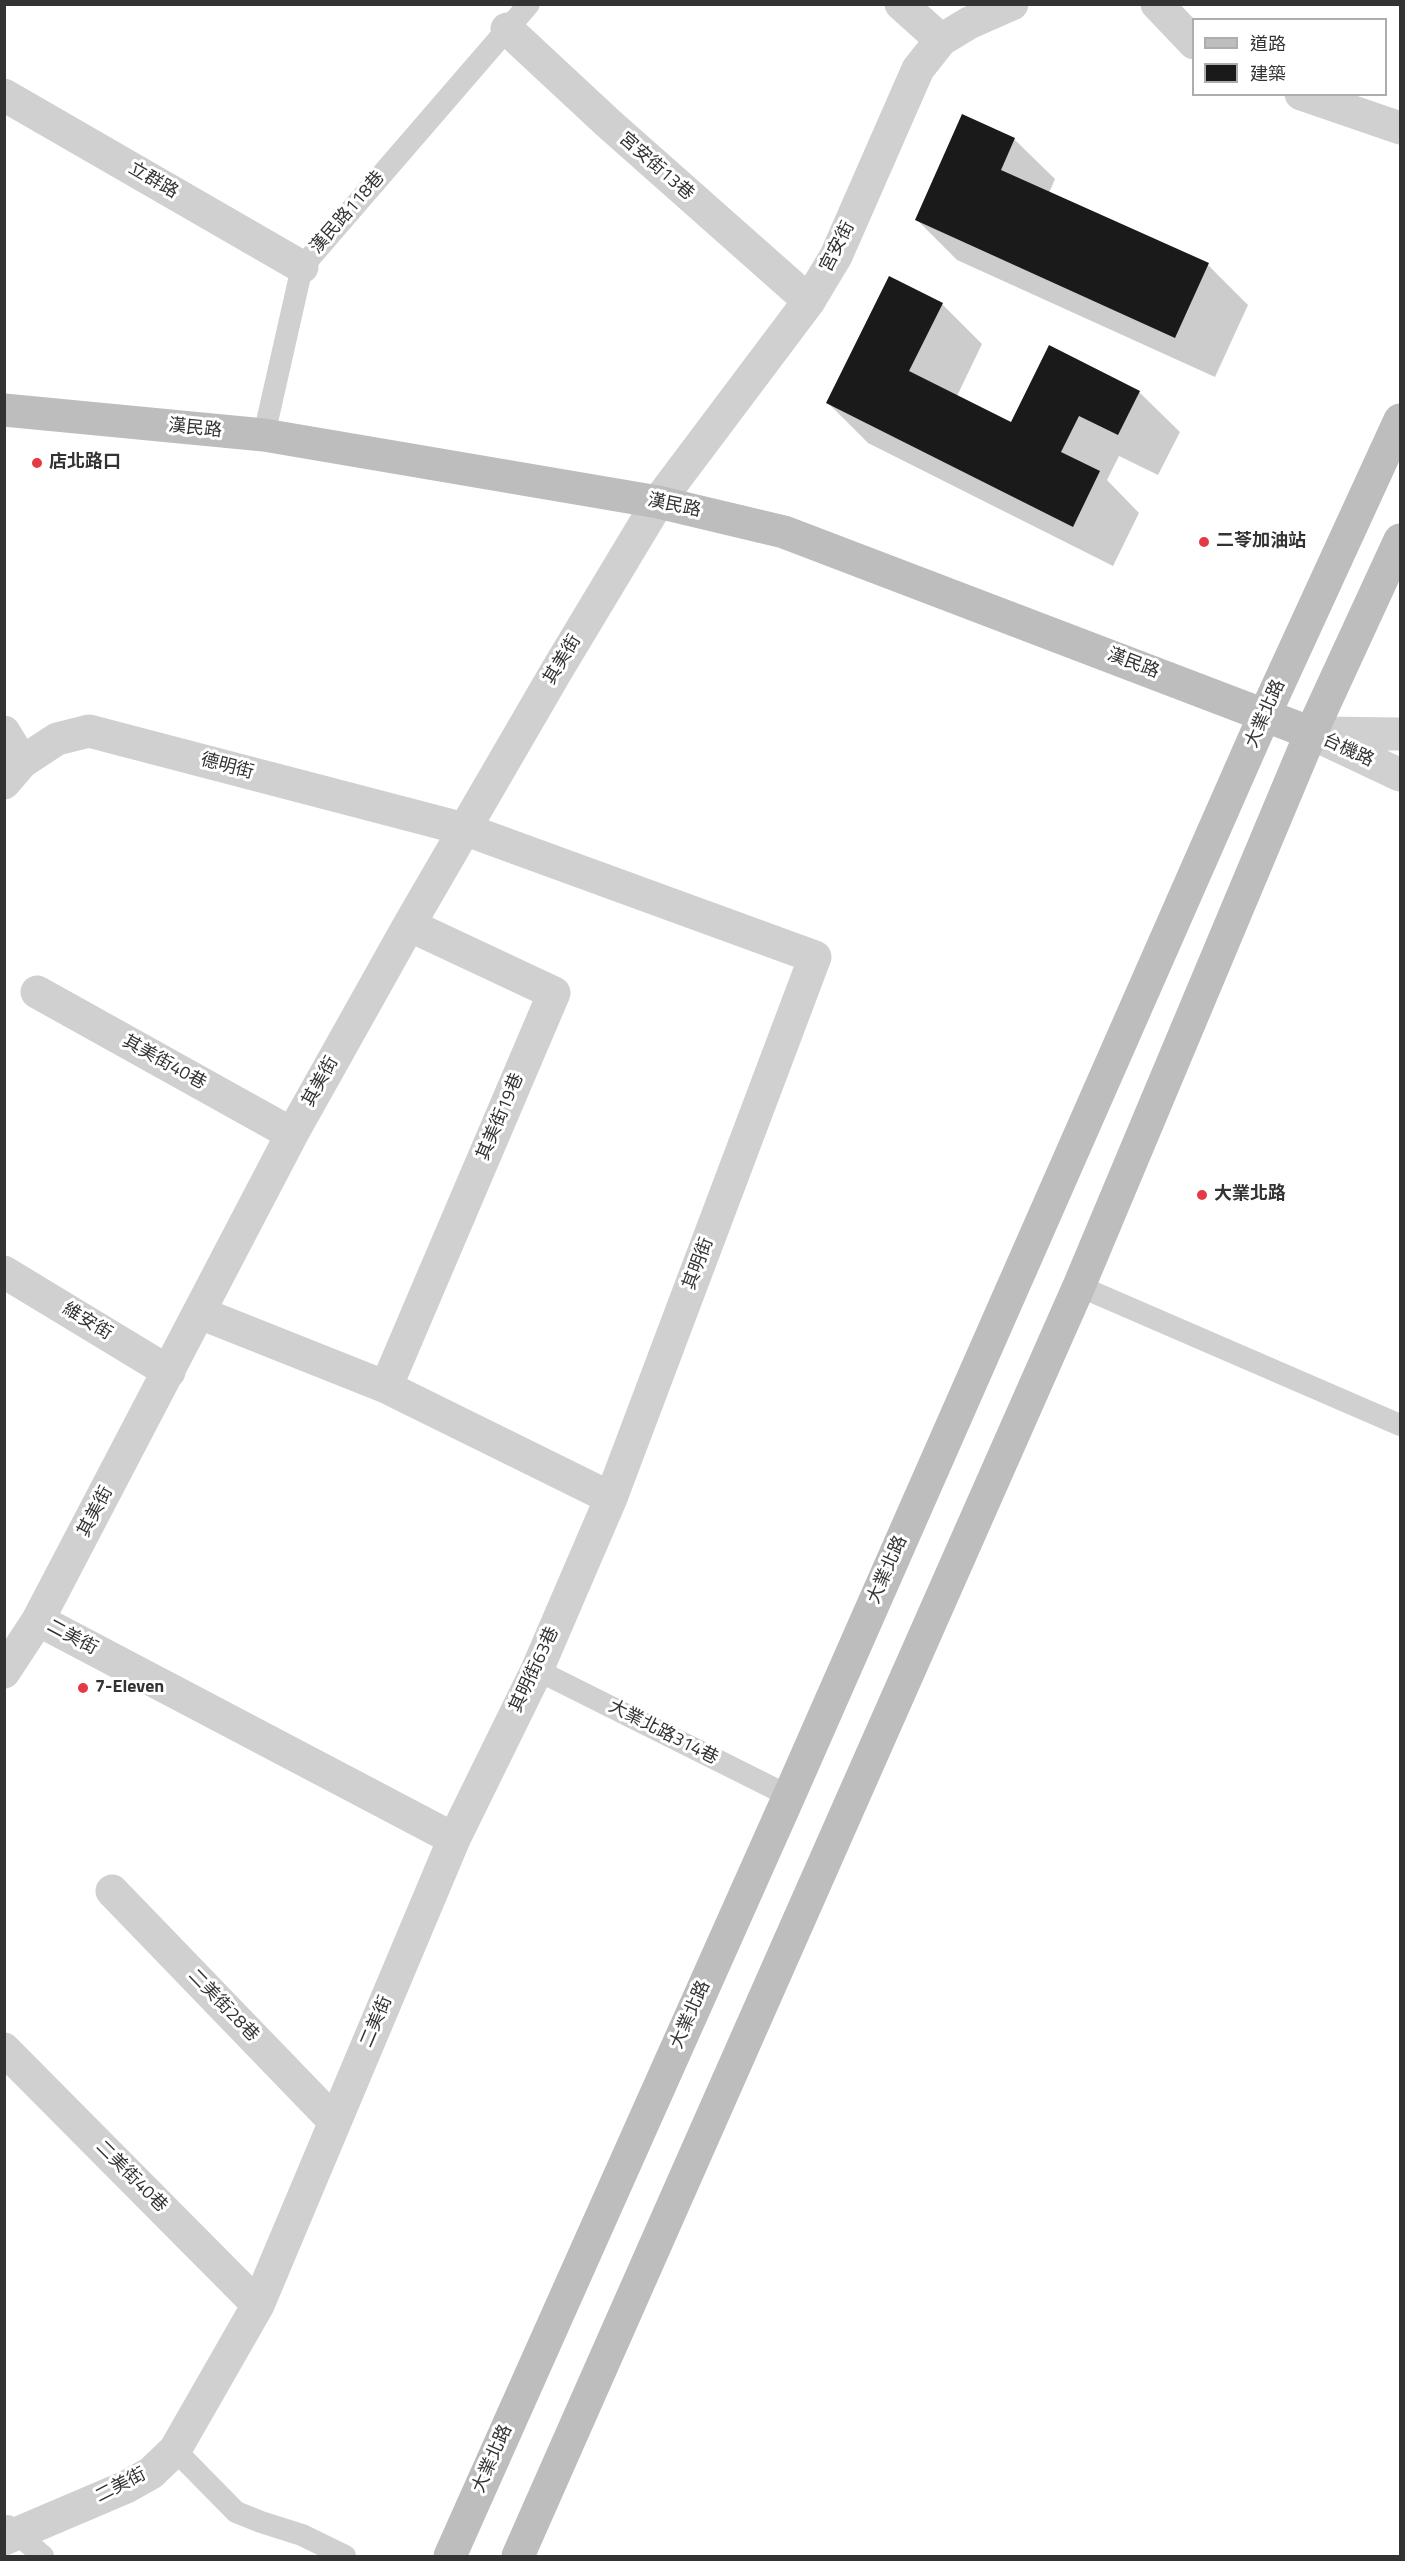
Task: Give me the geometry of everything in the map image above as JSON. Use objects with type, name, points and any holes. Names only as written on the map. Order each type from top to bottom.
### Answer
[{"type":"street","points":[[902,4],[941,40]]},
{"type":"street","name":"宮安街","points":[[658,502],[808,301],[836,256],[918,69],[941,40],[969,23],[1012,4]]},
{"type":"street","points":[[1157,4],[1192,41]]},
{"type":"street","name":"宮安街13巷","points":[[507,29],[608,123],[808,301]]},
{"type":"street","name":"立群路","points":[[4,95],[302,267]]},
{"type":"street","points":[[1307,96],[1401,128]]},
{"type":"street","name":"漢民路","points":[[4,410],[264,435],[658,502],[784,532],[1311,733]]},
{"type":"street","name":"大業北路","points":[[450,2556],[789,1796],[1265,714],[1401,420]]},
{"type":"street","name":"其美街","points":[[4,1672],[38,1620],[170,1372],[292,1134],[464,829],[658,502]]},
{"type":"street","points":[[518,2556],[1079,1286],[1311,733],[1401,540]]},
{"type":"street","name":"德明街","points":[[13,773],[57,739],[89,731],[464,829]]},
{"type":"street","points":[[4,732],[13,773]]},
{"type":"street","name":"台機路","points":[[1311,733],[1401,734]]},
{"type":"street","name":"台機路","points":[[1311,733],[1401,775]]},
{"type":"street","name":"其明街","points":[[464,829],[815,957],[611,1498]]},
{"type":"street","name":"其美街19巷","points":[[386,1387],[554,993],[409,925]]},
{"type":"street","name":"其美街40巷","points":[[37,992],[292,1134]]},
{"type":"street","name":"維安街","points":[[4,1272],[170,1372]]},
{"type":"street","points":[[200,1313],[386,1387],[611,1498]]},
{"type":"street","name":"其明街63巷","points":[[454,1839],[537,1670],[611,1498]]},
{"type":"street","name":"二美街","points":[[8,2531],[126,2487],[151,2473],[175,2450],[258,2305],[454,1839],[38,1620]]},
{"type":"street","name":"二美街28巷","points":[[112,1891],[335,2122]]},
{"type":"street","name":"二美街40巷","points":[[4,2049],[258,2305]]},
{"type":"lane","name":"漢民路118巷","points":[[264,435],[302,267],[529,4]]},
{"type":"lane","points":[[1079,1286],[1401,1425]]},
{"type":"lane","name":"大業北路314巷","points":[[537,1670],[789,1796]]},
{"type":"lane","points":[[175,2450],[236,2512],[302,2535],[345,2556]]},
{"type":"lane","points":[[8,2531],[43,2556]]},
{"type":"building","points":[[962,114],[1015,138],[1001,170],[1209,263],[1175,338],[915,220]]},
{"type":"building","points":[[889,276],[943,303],[909,371],[1011,422],[1049,345],[1140,391],[1118,435],[1079,416],[1061,452],[1100,471],[1073,527],[826,403]]},
{"type":"place","name":"店北路口","points":[[37,463]]},
{"type":"place","name":"二苓加油站","points":[[1204,542]]},
{"type":"place","name":"大業北路","points":[[1202,1195]]},
{"type":"place","name":"7-Eleven","points":[[83,1688]]}]
